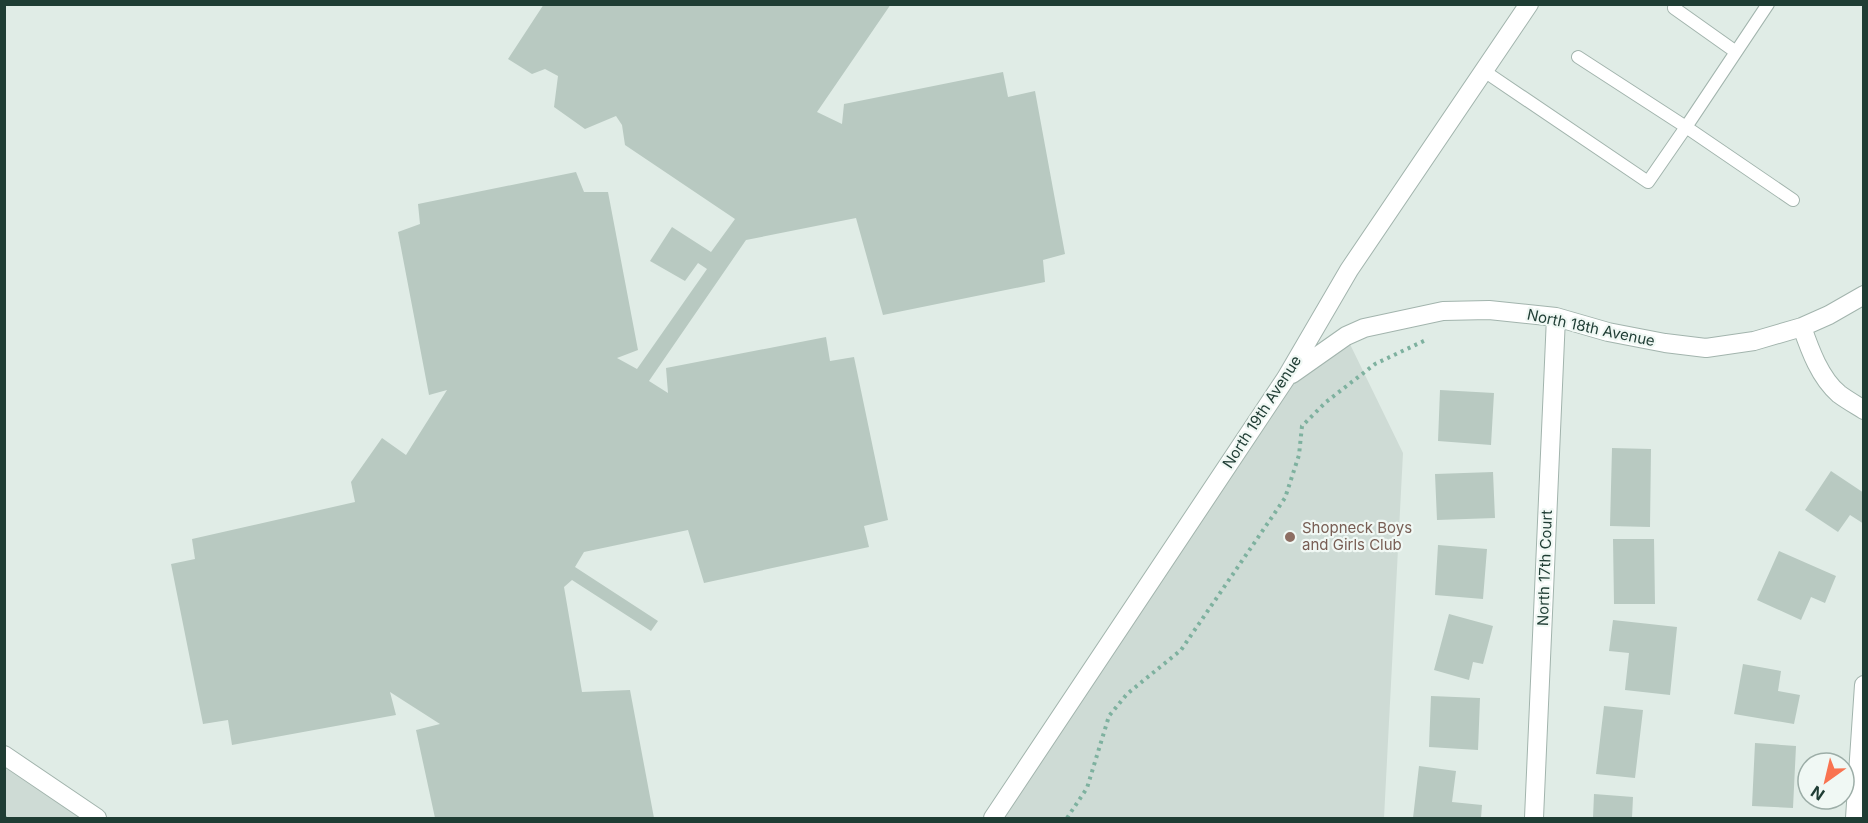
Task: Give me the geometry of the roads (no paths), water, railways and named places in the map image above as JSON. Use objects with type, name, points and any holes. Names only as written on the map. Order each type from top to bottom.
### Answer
[{"type":"street","name":"North 19th Avenue","points":[[993,819],[1286,378],[1349,270],[1529,4]]},
{"type":"street","name":"North 18th Avenue","points":[[1286,378],[1346,336],[1364,328],[1443,311],[1489,310],[1556,317],[1608,332],[1706,348],[1754,341],[1802,327],[1829,315],[1863,295]]},
{"type":"street","name":"North 17th Court","points":[[1534,819],[1556,317]]},
{"type":"street","points":[[1802,327],[1810,350],[1823,375],[1838,392],[1863,410]]},
{"type":"street","points":[[1855,819],[1863,685]]},
{"type":"street","points":[[4,755],[97,819]]},
{"type":"lane","points":[[1676,4],[1674,8],[1736,51]]},
{"type":"lane","points":[[1484,71],[1648,182],[1768,4]]},
{"type":"lane","points":[[1578,57],[1793,200]]},
{"type":"place","name":"Shopneck Boys and Girls Club","points":[[1290,537]]}]
